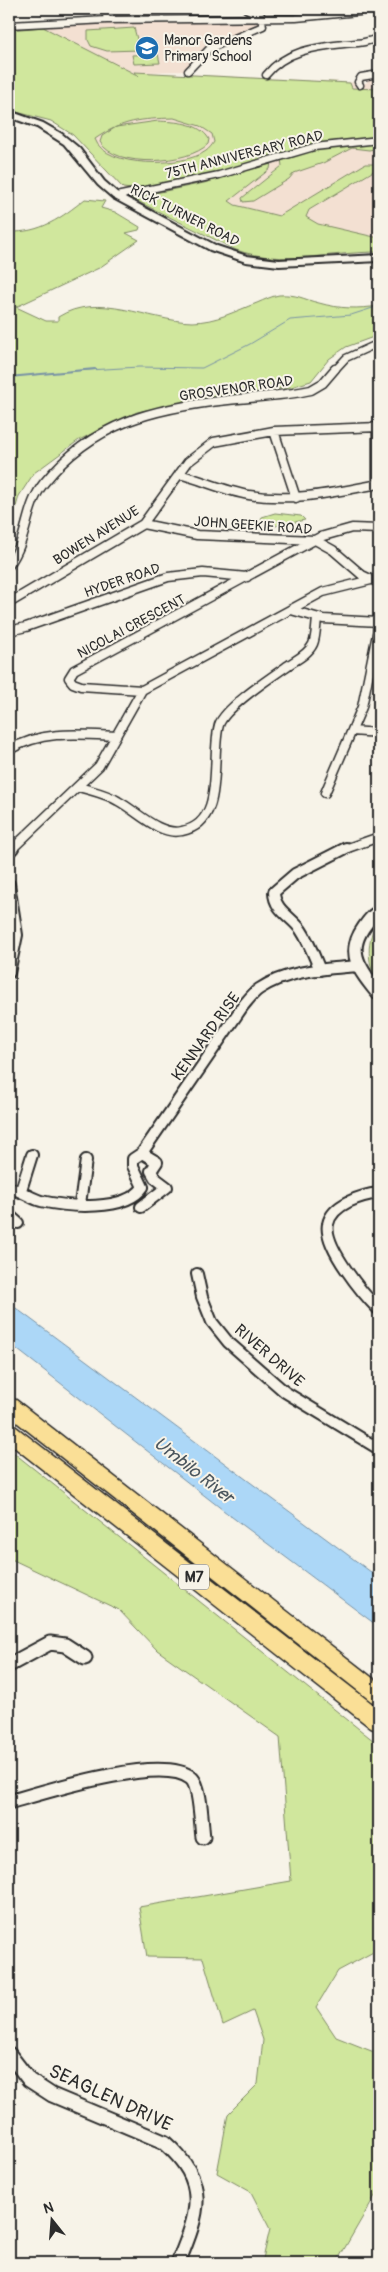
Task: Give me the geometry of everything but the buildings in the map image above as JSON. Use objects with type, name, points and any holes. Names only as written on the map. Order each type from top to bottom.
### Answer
[{"type":"highway","name":"M7","points":[[9,1406],[379,1695]]},
{"type":"highway","name":"M7","points":[[9,1432],[379,1722]]},
{"type":"main road","name":"RICK TURNER ROAD","points":[[9,114],[40,124],[54,132],[80,155],[102,186],[116,196],[214,248],[247,259],[291,263],[379,258]]},
{"type":"main road","points":[[379,910],[367,922],[357,937],[357,966],[379,996]]},
{"type":"street","points":[[105,9],[107,20]]},
{"type":"street","points":[[188,71],[209,49],[263,26],[262,18],[258,13],[246,9]]},
{"type":"street","points":[[9,25],[107,20],[312,17],[379,10]]},
{"type":"street","points":[[266,75],[274,63],[295,54],[322,47],[368,41],[379,37]]},
{"type":"street","points":[[360,85],[358,82],[361,77],[379,74]]},
{"type":"street","name":"75TH ANNIVERSARY ROAD","points":[[116,196],[219,176],[314,147],[379,140]]},
{"type":"street","name":"GROSVENOR ROAD","points":[[9,565],[22,546],[29,506],[33,497],[43,484],[80,447],[100,433],[152,414],[189,405],[311,390],[323,384],[346,358],[379,343]]},
{"type":"street","points":[[179,474],[247,494],[296,498],[379,483],[377,473],[378,430]]},
{"type":"street","name":"BOWEN AVENUE","points":[[9,603],[142,524],[188,462],[214,442],[274,431],[378,430]]},
{"type":"street","points":[[274,431],[296,498]]},
{"type":"street","name":"JOHN GEEKIE ROAD","points":[[142,524],[198,535],[315,540],[332,547],[361,575],[379,583]]},
{"type":"street","points":[[315,540],[328,534],[352,528],[379,529]]},
{"type":"street","name":"NICOLAI CRESCENT","points":[[142,690],[81,686],[70,681],[69,676],[74,670],[315,540]]},
{"type":"street","name":"HYDER ROAD","points":[[9,631],[26,627],[168,577],[203,573],[247,577]]},
{"type":"street","points":[[9,852],[99,766],[142,690],[329,589],[360,584],[371,580]]},
{"type":"street","points":[[292,610],[304,616],[317,618],[379,623],[365,697],[325,793]]},
{"type":"street","points":[[79,787],[117,800],[162,829],[180,832],[196,827],[206,816],[211,799],[222,719],[239,703],[305,654],[313,644],[317,618]]},
{"type":"street","points":[[352,731],[379,733]]},
{"type":"street","points":[[9,750],[25,740],[43,736],[76,734],[116,736]]},
{"type":"street","points":[[320,970],[301,931],[276,905],[274,892],[313,863],[345,848],[379,837]]},
{"type":"street","points":[[9,884],[17,935],[9,973]]},
{"type":"street","name":"KENNARD RISE","points":[[137,1156],[243,1006],[257,990],[277,980],[320,970],[357,966]]},
{"type":"street","points":[[21,1190],[32,1155]]},
{"type":"street","points":[[9,1188],[21,1190],[40,1200],[80,1204],[114,1204],[136,1197],[143,1187],[133,1166],[137,1156],[157,1162],[151,1171],[155,1178],[166,1188],[141,1207]]},
{"type":"street","points":[[80,1204],[86,1160]]},
{"type":"street","points":[[379,1193],[363,1196],[348,1204],[328,1222],[328,1230],[348,1275],[379,1310]]},
{"type":"street","points":[[9,1215],[18,1223]]},
{"type":"street","name":"RIVER DRIVE","points":[[197,1274],[202,1297],[212,1322],[228,1342],[285,1392],[379,1449]]},
{"type":"street","points":[[9,1665],[50,1643],[65,1645],[85,1658]]},
{"type":"street","points":[[9,1802],[101,1777],[169,1770],[183,1772],[192,1779],[196,1791],[203,1837]]},
{"type":"street","name":"SEAGLEN DRIVE","points":[[9,2054],[28,2080],[52,2094],[159,2139],[174,2149],[188,2166],[198,2191],[197,2206],[178,2263]]},
{"type":"shaded area","points":[[263,22],[263,25],[214,46],[188,71],[145,72],[366,83],[369,79],[379,77],[379,252],[282,258],[253,256],[236,250],[131,198],[73,135],[51,121],[9,110],[9,30],[61,25]]},
{"type":"green space","points":[[43,27],[139,76],[134,72],[350,83],[352,88],[379,89],[379,138],[310,145],[207,176],[132,189],[123,188],[73,135],[51,121],[9,110],[9,30]],"holes":[[[174,118],[200,126],[212,134],[214,142],[206,151],[181,160],[164,162],[129,160],[114,156],[102,149],[95,139],[124,124],[142,120]]]},
{"type":"green space","points":[[134,28],[140,50],[107,51],[91,46],[88,40],[88,31]]},
{"type":"green space","points":[[158,54],[160,63],[134,64],[132,55]]},
{"type":"green space","points":[[158,121],[193,126],[205,133],[209,139],[208,144],[199,151],[185,156],[152,161],[121,157],[108,151],[100,142],[102,136],[116,127]]},
{"type":"green space","points":[[379,142],[379,148],[369,150],[352,148],[323,163],[294,173],[289,179],[253,201],[243,202],[242,198],[282,166],[281,159],[330,148]]},
{"type":"green space","points":[[271,163],[270,169],[229,201],[235,205],[279,216],[365,164],[375,164],[377,169],[309,210],[306,217],[318,224],[379,238],[379,252],[289,258],[254,255],[236,250],[131,198],[204,183]]},
{"type":"green space","points":[[85,199],[105,201],[101,208],[115,212],[140,227],[139,230],[126,233],[139,240],[99,268],[16,307],[46,321],[58,321],[58,317],[74,310],[90,307],[107,307],[175,320],[201,322],[233,313],[268,298],[279,295],[291,295],[342,307],[379,306],[379,335],[346,347],[329,359],[311,381],[291,387],[180,403],[137,412],[79,440],[34,473],[19,496],[9,532],[9,232],[20,232],[41,227],[59,218]]},
{"type":"green space","points":[[275,513],[301,516],[305,520],[275,526],[261,519]]},
{"type":"green space","points":[[379,920],[379,985],[372,970],[369,952],[371,935]]},
{"type":"green space","points":[[9,1449],[379,1745],[379,1949],[338,1971],[316,2007],[336,2037],[379,2054],[379,2189],[336,2263],[262,2263],[270,2229],[251,2192],[217,2173],[228,2114],[258,2084],[263,2040],[253,2011],[223,2025],[203,1958],[147,1957],[139,1907],[291,1881],[280,1737],[157,1650],[119,1610],[9,1558]]},
{"type":"water","name":"Umbilo River","points":[[9,1303],[379,1578],[379,1627],[232,1517],[9,1343]]},
{"type":"waterway","points":[[76,371],[139,367],[202,368],[250,344],[290,320],[351,315],[379,306]]},
{"type":"waterway","points":[[76,371],[95,369]]},
{"type":"waterway","points":[[72,371],[76,371]]},
{"type":"waterway","points":[[9,377],[76,371]]},
{"type":"place","name":"Manor Gardens Primary School","points":[[147,48]]}]
